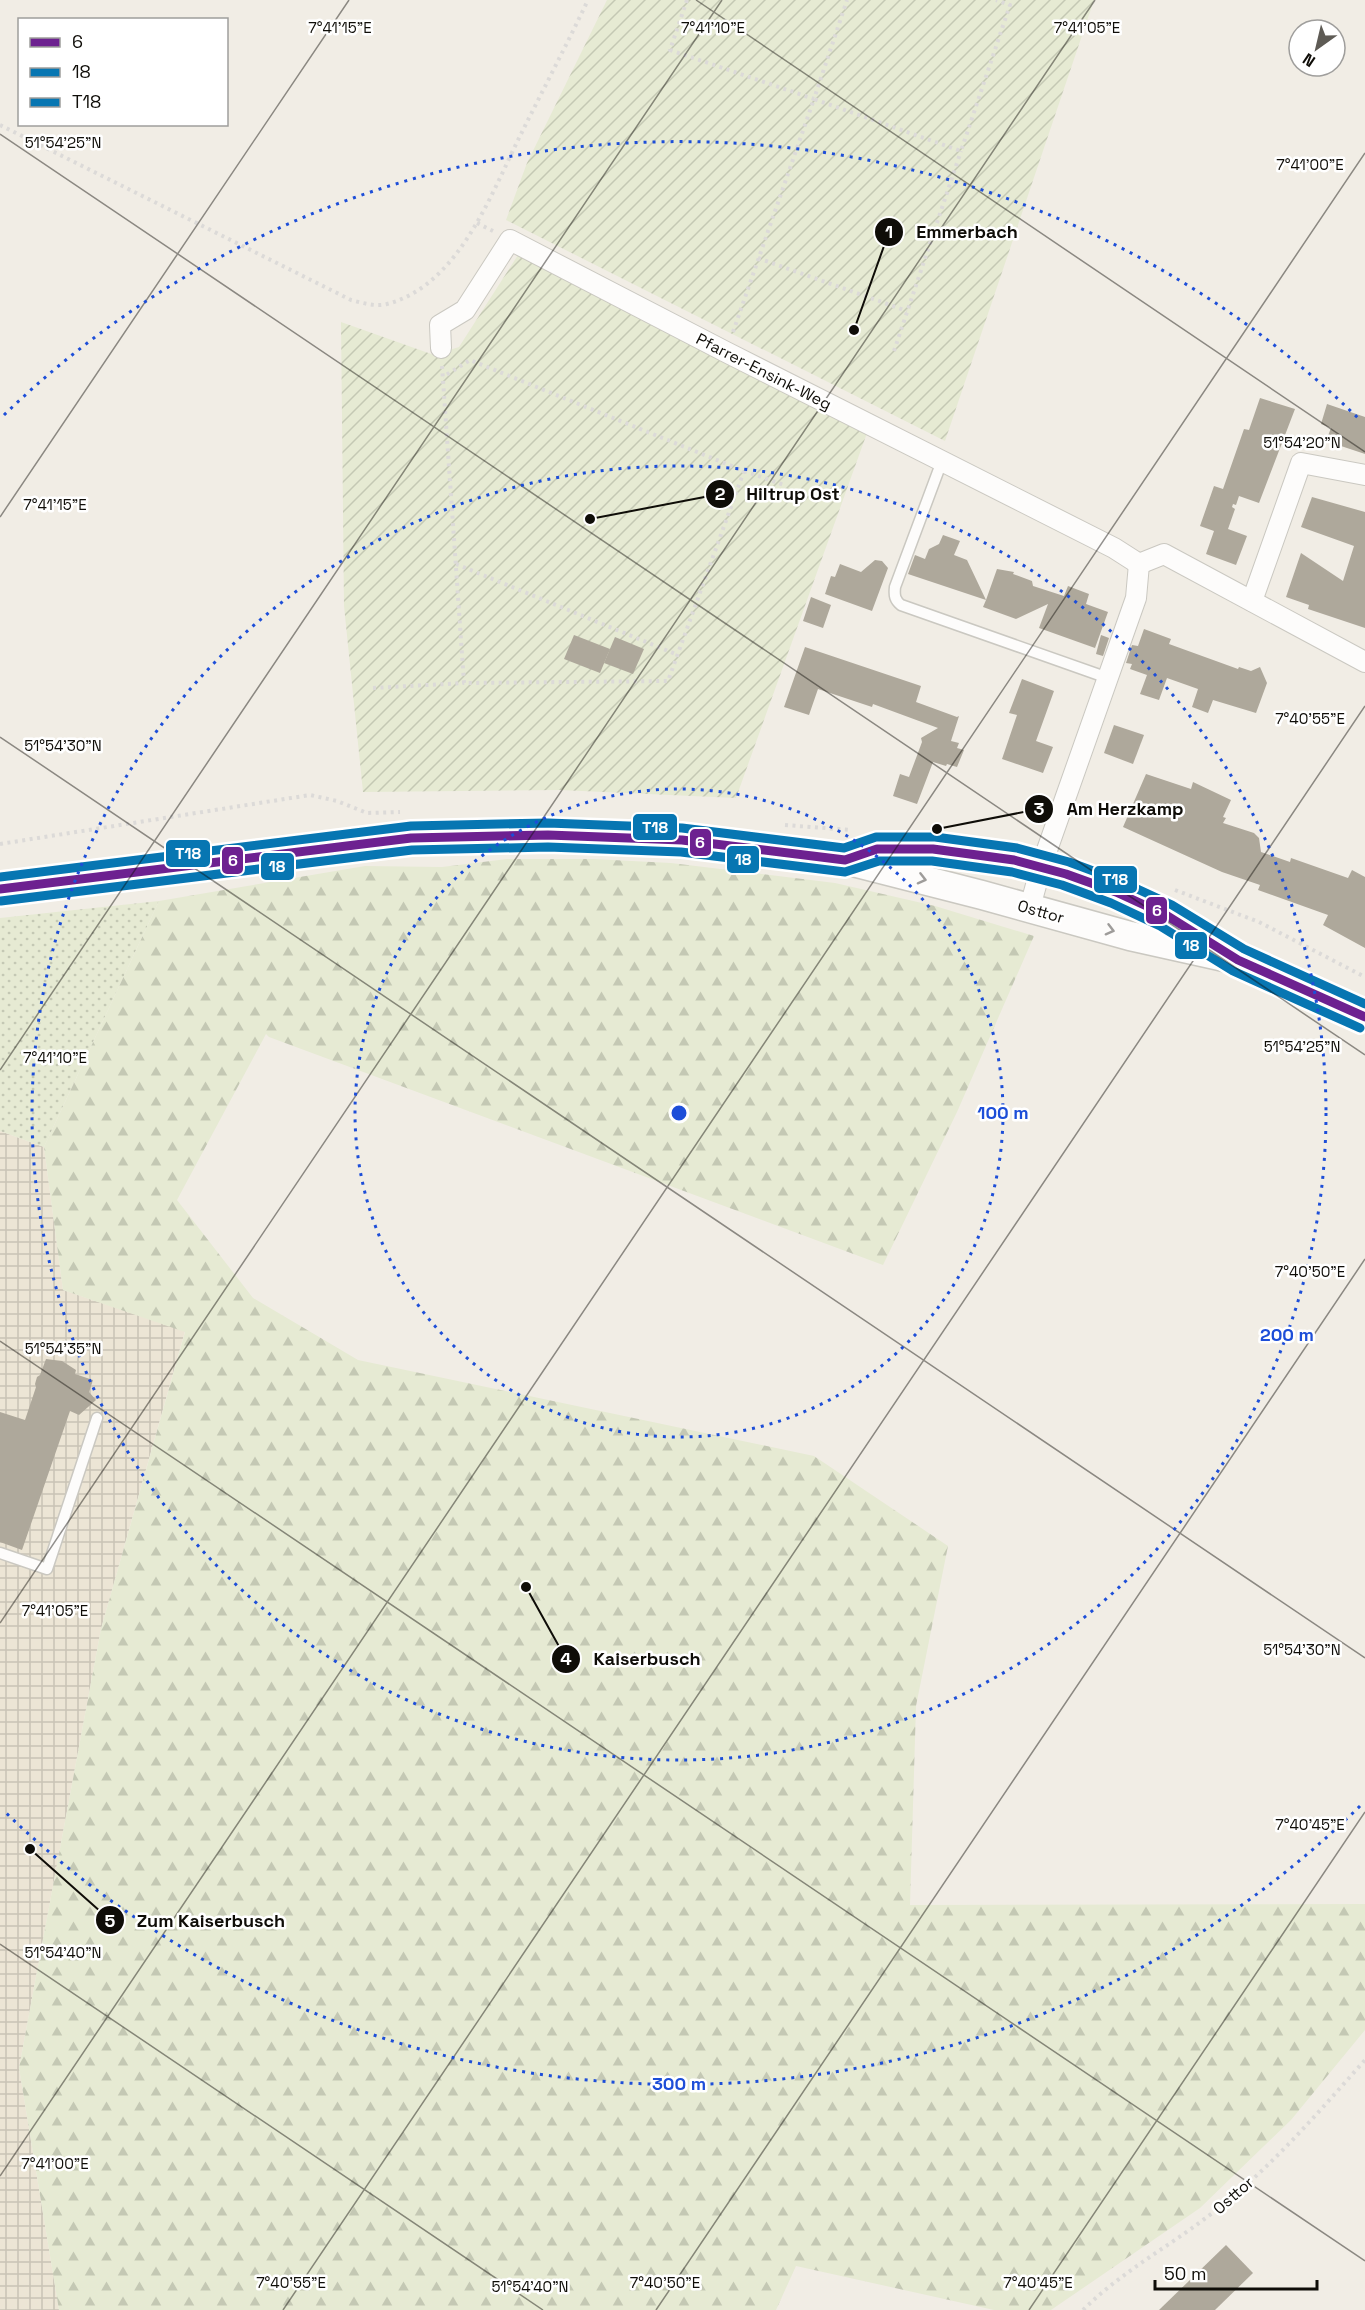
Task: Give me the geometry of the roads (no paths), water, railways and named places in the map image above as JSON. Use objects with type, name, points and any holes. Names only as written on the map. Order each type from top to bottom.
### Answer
[{"type":"main road","name":"Osttor","points":[[0,890],[411,838],[548,835],[682,840],[844,860],[1130,936],[1238,960]]},
{"type":"main road","name":"Osttor","points":[[844,860],[877,849],[933,849],[1014,860],[1066,874],[1143,903],[1238,960],[1365,1017]]},
{"type":"street","name":"Pfarrer-Ensink-Weg","points":[[441,348],[440,325],[465,310],[510,240],[1114,548],[1138,564]]},
{"type":"street","points":[[1252,601],[1301,463],[1365,476]]},
{"type":"street","points":[[1030,908],[1041,867],[1136,598],[1138,564],[1164,554],[1365,662]]},
{"type":"lane","points":[[942,461],[895,587],[894,596],[897,602],[1108,678]]},
{"type":"lane","points":[[0,1553],[47,1569],[98,1418]]},
{"type":"place","name":"Emmerbach","points":[[854,330]]},
{"type":"place","name":"Hiltrup Ost","points":[[590,519]]},
{"type":"place","name":"Am Herzkamp","points":[[937,829]]},
{"type":"place","name":"Kaiserbusch","points":[[526,1587]]},
{"type":"place","name":"Zum Kaiserbusch","points":[[30,1849]]}]
